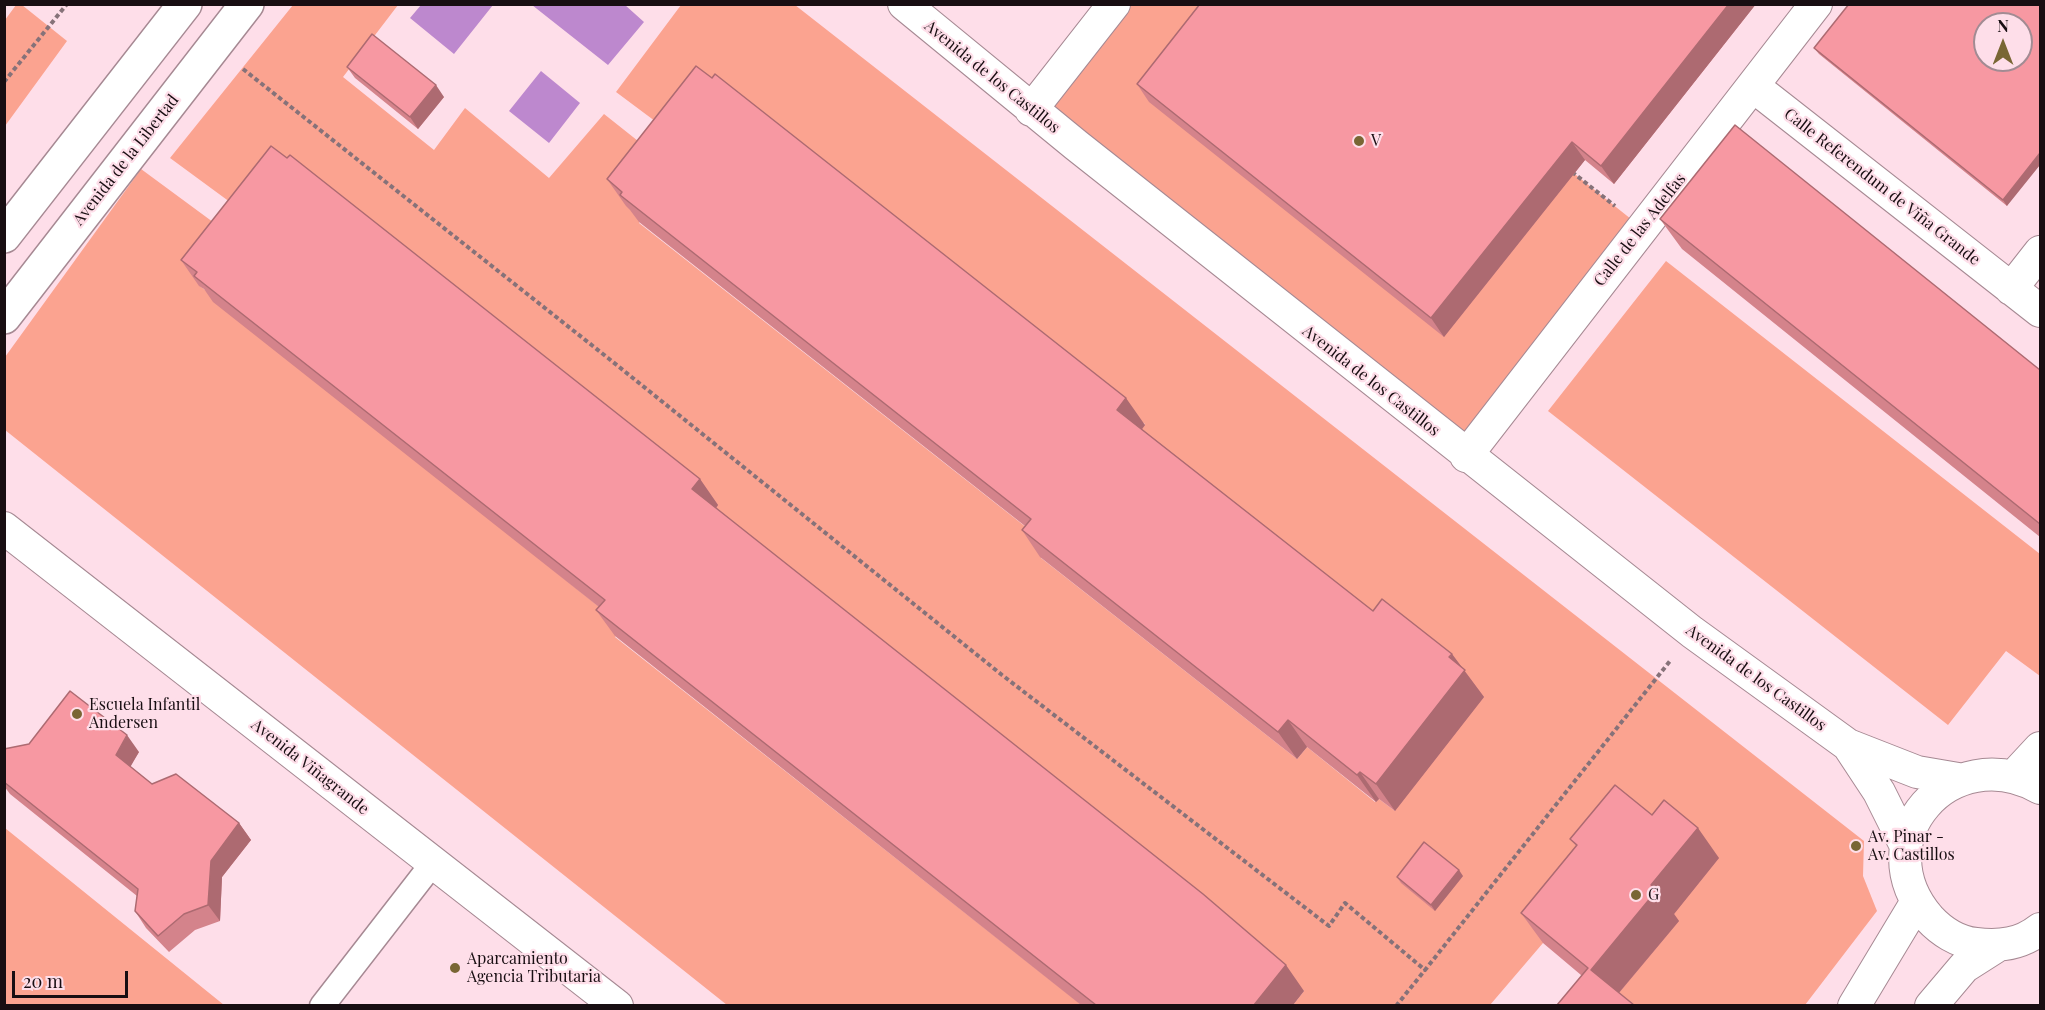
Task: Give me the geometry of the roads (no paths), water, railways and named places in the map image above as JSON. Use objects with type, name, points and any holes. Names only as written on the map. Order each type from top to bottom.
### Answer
[{"type":"street","points":[[4,236],[185,4]]},
{"type":"street","name":"Avenida de la Libertad","points":[[4,317],[247,4]]},
{"type":"street","name":"Avenida de los Castillos","points":[[904,4],[1031,110],[1692,633],[1848,746],[1917,772],[1958,779]]},
{"type":"street","points":[[1031,110],[1114,4]]},
{"type":"street","name":"Calle de las Adelfas","points":[[1466,456],[1815,4]]},
{"type":"street","name":"Calle Referendum de Viña Grande","points":[[1753,86],[2040,311]]},
{"type":"street","points":[[2011,289],[2040,252]]},
{"type":"street","name":"Avenida Viñagrande","points":[[4,528],[617,1005]]},
{"type":"street","name":"Avenida de los Castillos","points":[[1848,746],[1879,792],[1905,846]]},
{"type":"street","points":[[1997,946],[1965,942],[1937,928],[1916,903],[1906,875],[1905,846],[1917,816],[1934,794],[1958,779],[1986,773],[2027,782],[2040,748]]},
{"type":"street","points":[[322,1005],[433,864]]},
{"type":"street","points":[[1854,1005],[1916,903]]},
{"type":"street","points":[[1931,1005],[1964,967],[1997,946],[2036,936]]},
{"type":"place","name":"V","points":[[1359,141]]},
{"type":"place","name":"Escuela Infantil Andersen","points":[[77,714]]},
{"type":"place","name":"Av. Pinar - Av. Castillos","points":[[1856,846]]},
{"type":"place","name":"G","points":[[1636,895]]},
{"type":"place","name":"Aparcamiento Agencia Tributaria","points":[[455,968]]}]
